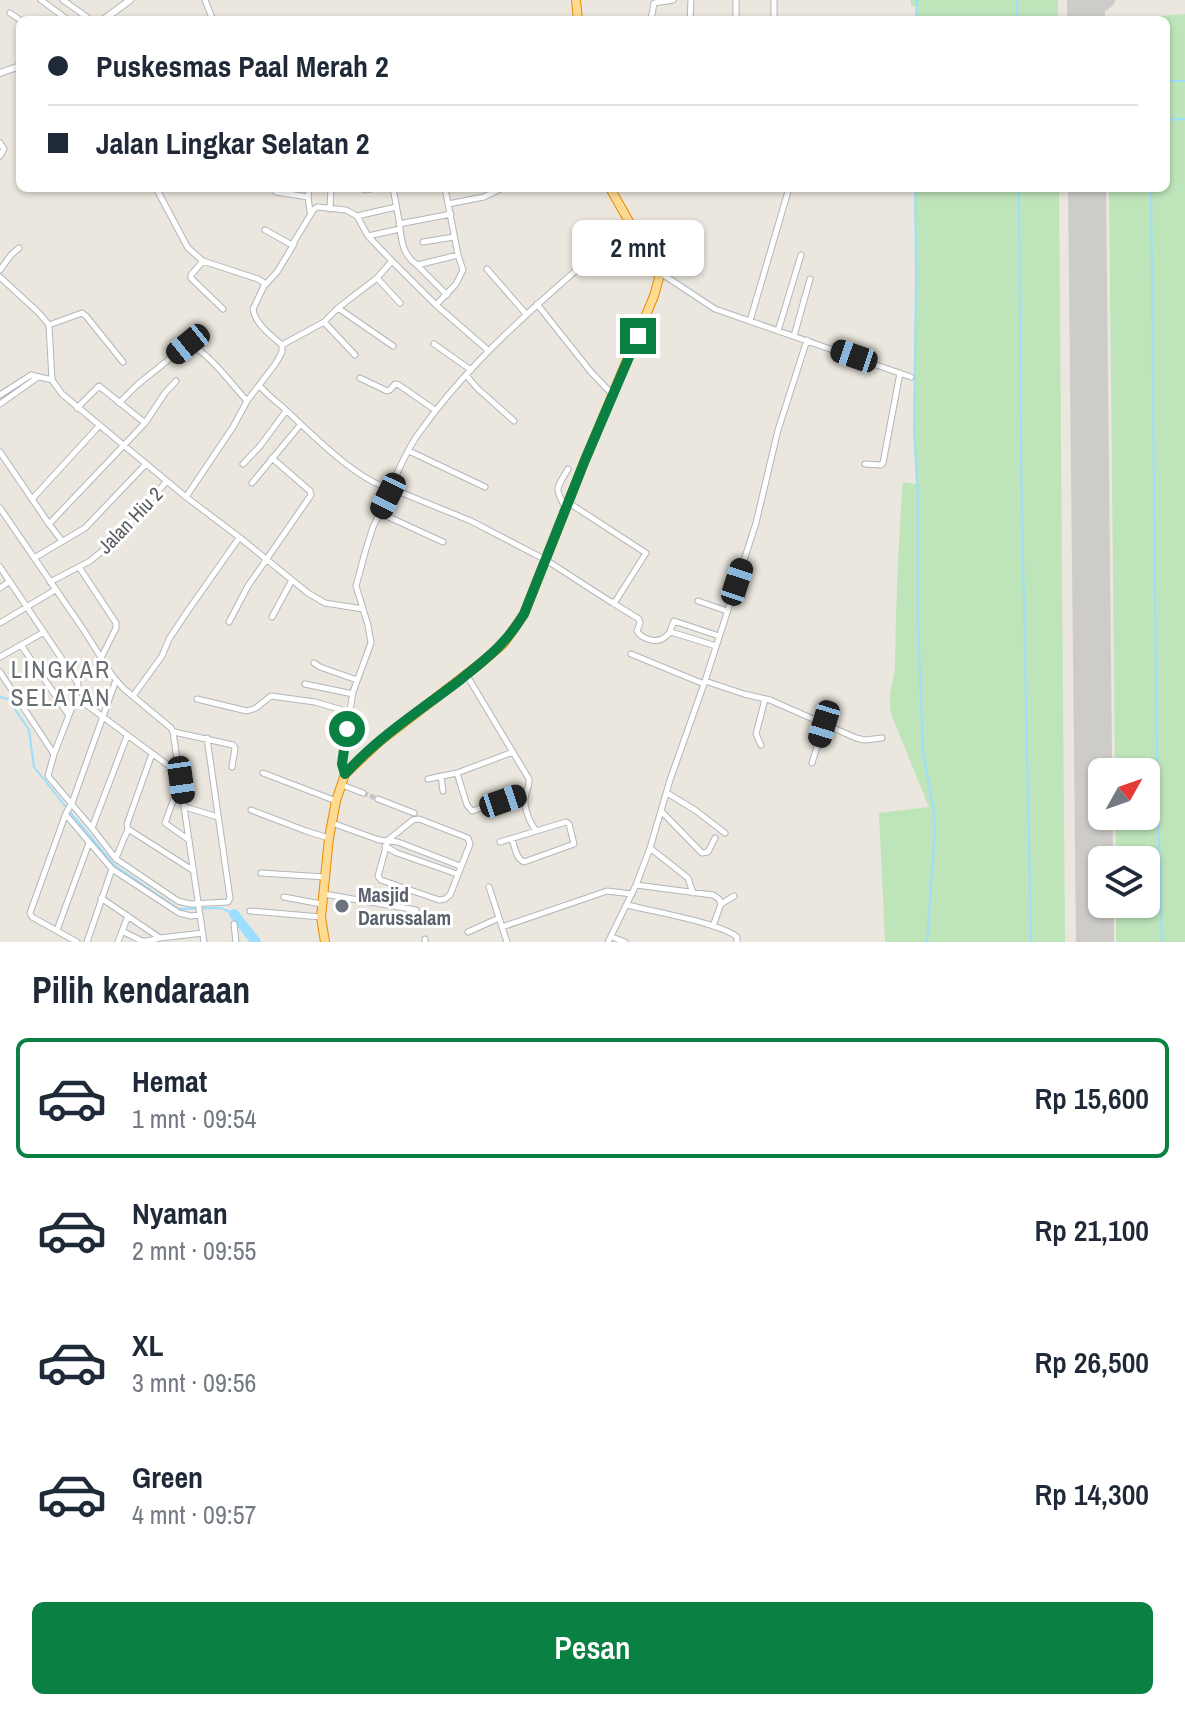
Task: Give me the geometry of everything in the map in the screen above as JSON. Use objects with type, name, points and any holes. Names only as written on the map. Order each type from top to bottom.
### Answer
[{"type":"highway","points":[[325,942],[321,917],[329,838],[345,774],[380,741],[513,633],[524,614],[658,286],[658,271],[653,257],[612,192]]},
{"type":"street","points":[[41,0],[63,16]]},
{"type":"street","points":[[63,0],[85,16]]},
{"type":"street","points":[[108,16],[130,0]]},
{"type":"street","points":[[652,16],[654,3],[673,0]]},
{"type":"street","points":[[10,13],[16,17]]},
{"type":"street","points":[[0,143],[4,149],[0,156]]},
{"type":"street","points":[[158,192],[188,248],[203,261],[258,279],[264,286]]},
{"type":"street","points":[[276,192],[308,197]]},
{"type":"street","points":[[309,192],[310,213]]},
{"type":"street","points":[[330,209],[331,192]]},
{"type":"street","points":[[394,192],[405,252],[447,295]]},
{"type":"street","points":[[436,305],[456,284],[463,270],[446,192]]},
{"type":"street","points":[[448,204],[494,192]]},
{"type":"street","points":[[750,321],[788,192]]},
{"type":"street","points":[[186,497],[282,352],[282,345],[253,313],[264,286],[277,272],[310,213],[318,207],[346,210],[357,216],[368,236],[392,261],[489,351]]},
{"type":"street","points":[[357,216],[396,207]]},
{"type":"street","points":[[368,236],[451,214]]},
{"type":"street","points":[[345,774],[342,764],[349,712],[371,643],[356,586],[380,513],[409,451],[435,410],[489,351],[537,304],[631,225]]},
{"type":"street","points":[[265,230],[290,245],[294,244]]},
{"type":"street","points":[[423,242],[454,237]]},
{"type":"street","points":[[0,270],[19,248]]},
{"type":"street","points":[[417,265],[458,255]]},
{"type":"street","points":[[778,331],[801,255]]},
{"type":"street","points":[[203,261],[191,278],[223,309]]},
{"type":"street","points":[[282,345],[324,322],[377,278],[392,261]]},
{"type":"street","points":[[487,269],[526,314]]},
{"type":"street","points":[[658,271],[715,309],[911,377]]},
{"type":"street","points":[[0,277],[49,325],[52,380],[77,408],[308,593],[325,603],[363,609]]},
{"type":"street","points":[[377,278],[400,303]]},
{"type":"street","points":[[794,336],[810,279]]},
{"type":"street","points":[[537,304],[613,395]]},
{"type":"street","points":[[338,308],[393,346]]},
{"type":"street","points":[[49,325],[82,313],[123,362]]},
{"type":"street","points":[[324,322],[355,355]]},
{"type":"street","points":[[625,942],[610,940],[650,848],[756,523],[778,430],[807,340]]},
{"type":"street","points":[[119,403],[188,344],[203,354],[247,401]]},
{"type":"street","points":[[434,344],[469,372],[477,388],[514,421]]},
{"type":"street","points":[[865,464],[883,463],[900,373]]},
{"type":"street","points":[[0,394],[31,375],[52,380]]},
{"type":"street","points":[[0,404],[39,377]]},
{"type":"street","points":[[360,378],[387,391],[397,384],[435,410]]},
{"type":"street","points":[[49,524],[145,423],[176,381]]},
{"type":"street","points":[[259,385],[359,473],[383,487],[471,521],[546,560],[639,619],[637,631],[640,636],[652,640],[663,638],[675,621],[719,636]]},
{"type":"street","points":[[77,408],[99,386],[145,423]]},
{"type":"street","points":[[243,464],[286,411]]},
{"type":"street","points":[[252,483],[301,424]]},
{"type":"street","points":[[33,498],[99,426]]},
{"type":"street","points":[[409,451],[485,487]]},
{"type":"street","points":[[0,452],[62,541]]},
{"type":"street","points":[[229,622],[248,586],[311,495],[272,458]]},
{"type":"street","points":[[34,558],[85,528],[146,464]]},
{"type":"street","points":[[568,469],[557,491],[567,506],[646,553],[613,603]]},
{"type":"street","name":"Jalan Hiu 2","points":[[50,582],[90,561],[112,543],[167,481]]},
{"type":"street","points":[[0,508],[2,516],[116,680],[173,732],[233,745],[232,767]]},
{"type":"street","points":[[380,513],[443,542]]},
{"type":"street","points":[[133,696],[239,537]]},
{"type":"street","points":[[0,567],[78,683],[48,776],[89,843],[112,869],[179,913],[191,916],[200,909],[230,900],[207,738]]},
{"type":"street","points":[[79,567],[116,623],[101,657]]},
{"type":"street","points":[[272,617],[292,580]]},
{"type":"street","points":[[0,588],[10,581]]},
{"type":"street","points":[[0,623],[55,590]]},
{"type":"street","points":[[698,601],[727,611]]},
{"type":"street","points":[[0,657],[44,632]]},
{"type":"street","points":[[669,632],[716,646]]},
{"type":"street","points":[[21,645],[68,715]]},
{"type":"street","points":[[631,654],[704,682],[765,699],[856,738],[882,738]]},
{"type":"street","points":[[314,663],[357,680]]},
{"type":"street","points":[[0,672],[54,754]]},
{"type":"street","points":[[466,674],[529,779],[530,786],[524,801],[536,830]]},
{"type":"street","points":[[77,942],[30,913],[116,680]]},
{"type":"street","points":[[305,684],[353,694]]},
{"type":"street","points":[[197,699],[247,711],[271,696],[315,702],[349,712]]},
{"type":"street","points":[[76,697],[181,778]]},
{"type":"street","points":[[761,745],[756,734],[765,699]]},
{"type":"street","points":[[812,763],[824,724]]},
{"type":"street","points":[[173,732],[204,942]]},
{"type":"street","points":[[92,828],[127,736]]},
{"type":"street","points":[[428,779],[457,773],[513,752]]},
{"type":"street","points":[[116,859],[152,754]]},
{"type":"street","points":[[263,773],[336,801]]},
{"type":"street","points":[[457,773],[467,805],[472,811],[526,793]]},
{"type":"street","points":[[441,776],[443,791]]},
{"type":"street","points":[[181,778],[165,823],[190,840]]},
{"type":"street","points":[[340,785],[363,793]]},
{"type":"street","points":[[667,793],[725,833]]},
{"type":"street","points":[[378,799],[414,813]]},
{"type":"street","points":[[185,807],[218,817]]},
{"type":"street","points":[[68,809],[92,828],[116,859],[178,901],[200,909]]},
{"type":"street","points":[[251,810],[329,838]]},
{"type":"street","points":[[661,811],[702,853],[708,852],[715,838]]},
{"type":"street","points":[[419,819],[468,838],[470,844],[450,895],[439,900],[381,880],[378,876],[386,843],[413,820],[419,819]]},
{"type":"street","points":[[500,842],[567,822],[574,844],[524,862],[520,860],[512,839]]},
{"type":"street","points":[[332,823],[386,843],[393,851],[457,874]]},
{"type":"street","points":[[128,829],[195,871]]},
{"type":"street","points":[[386,843],[398,842],[460,866]]},
{"type":"street","points":[[393,851],[398,842]]},
{"type":"street","points":[[57,930],[89,843]]},
{"type":"street","points":[[650,848],[685,874],[693,893]]},
{"type":"street","points":[[87,942],[112,869]]},
{"type":"street","points":[[261,873],[326,877]]},
{"type":"street","points":[[636,885],[716,896],[721,904]]},
{"type":"street","points":[[489,887],[507,942]]},
{"type":"street","points":[[502,927],[607,891],[632,894]]},
{"type":"street","points":[[713,926],[721,904],[734,896]]},
{"type":"street","points":[[284,897],[416,910]]},
{"type":"street","points":[[101,898],[160,938]]},
{"type":"street","points":[[627,905],[713,926],[730,932],[737,937],[737,942]]},
{"type":"street","points":[[250,911],[321,917]]},
{"type":"street","points":[[118,942],[128,916]]},
{"type":"street","points":[[468,932],[499,918]]},
{"type":"street","points":[[234,924],[236,942]]},
{"type":"street","points":[[122,931],[142,941],[203,933]]},
{"type":"green space","points":[[911,0],[1058,0],[1058,16],[917,16],[918,7],[911,6]]},
{"type":"green space","points":[[1185,14],[1185,942],[1116,942],[1116,918],[1160,918],[1160,846],[1116,846],[1115,830],[1160,830],[1160,758],[1115,758],[1109,192],[1170,192],[1170,16],[1158,16]]},
{"type":"green space","points":[[915,192],[1059,192],[1065,942],[885,942],[879,813],[929,807],[891,714],[890,701],[895,665],[903,482],[916,484]]},
{"type":"waterway","points":[[916,16],[917,0]]},
{"type":"waterway","points":[[1017,0],[1017,16]]},
{"type":"waterway","points":[[1170,81],[1185,81]]},
{"type":"waterway","points":[[1170,120],[1185,119]]},
{"type":"waterway","points":[[915,192],[914,432],[918,497],[918,624],[923,751],[935,830],[927,942]]},
{"type":"waterway","points":[[1019,192],[1031,942]]},
{"type":"waterway","points":[[1151,192],[1157,773],[1162,942]]},
{"type":"waterway","points":[[0,697],[8,699],[29,730],[34,767],[66,807]]},
{"type":"waterway","points":[[70,812],[114,865],[178,909],[221,908],[234,914]]},
{"type":"waterway","points":[[234,914],[256,942]]},
{"type":"taxiway","points":[[1089,16],[1107,0]]},
{"type":"runway","points":[[1086,0],[1086,16]]},
{"type":"runway","points":[[1087,192],[1095,942]]},
{"type":"tunnel","points":[[363,793],[378,799]]},
{"type":"place","name":"Masjid Darussalam","points":[[342,906]]},
{"type":"district","name":"LINGKAR SELATAN","points":[[61,683]]},
{"type":"route","points":[[347,729],[342,764],[345,774],[380,741],[481,663],[513,633],[524,614],[638,336]]}]
